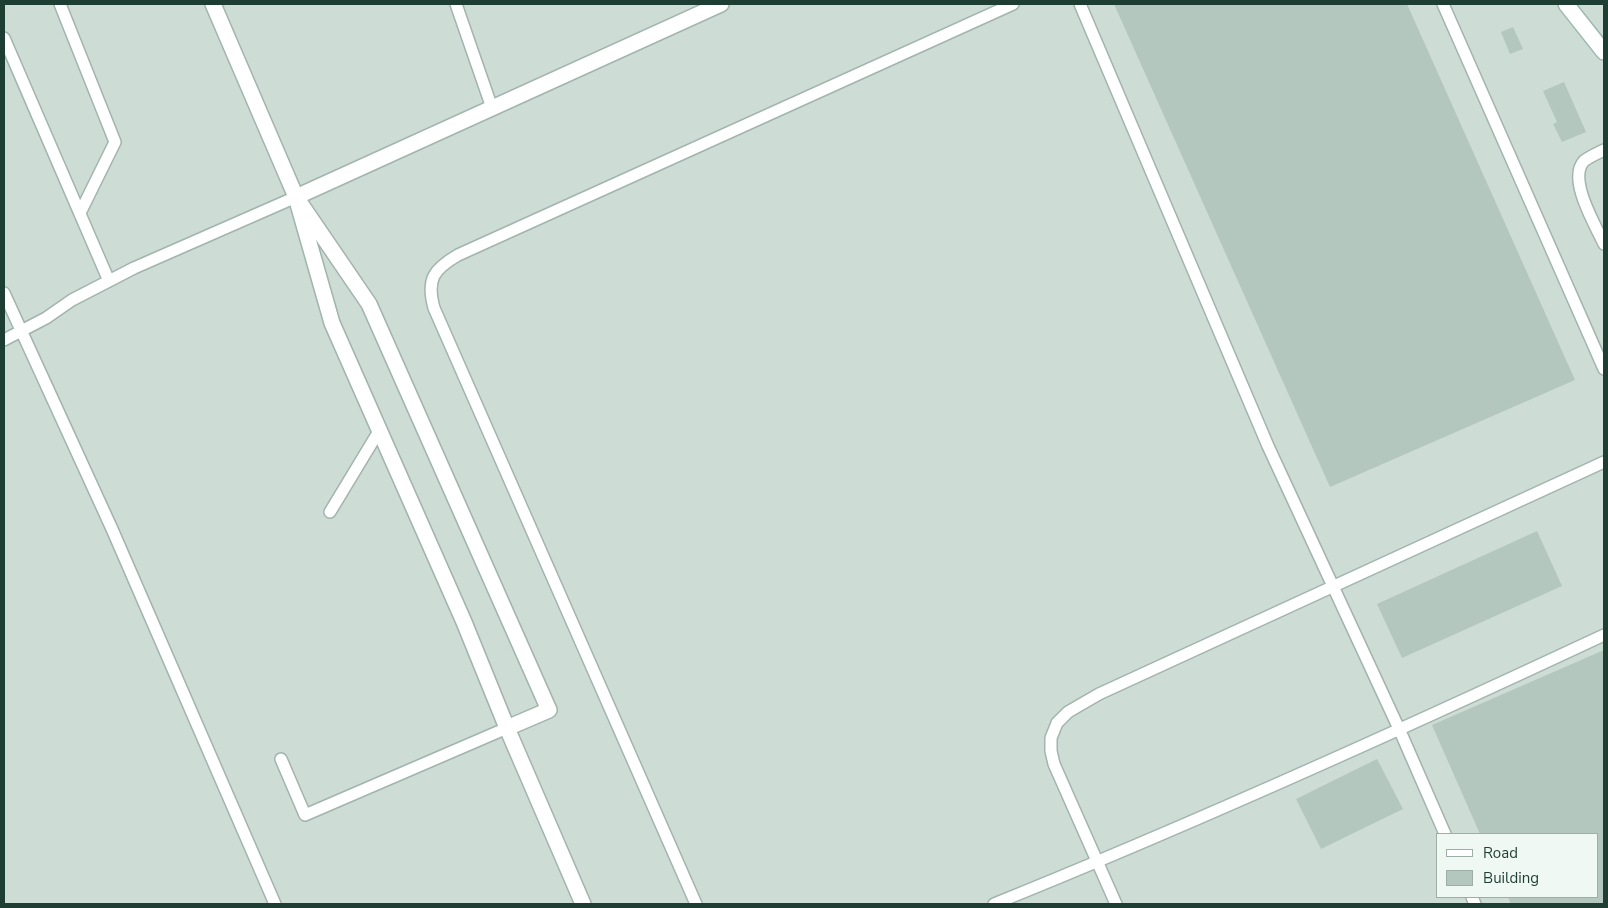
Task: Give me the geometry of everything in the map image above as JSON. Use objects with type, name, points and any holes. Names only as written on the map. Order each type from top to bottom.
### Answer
[{"type":"street","points":[[213,4],[296,197],[332,323],[464,622],[507,728],[583,904]]},
{"type":"street","points":[[296,197],[721,4]]},
{"type":"street","points":[[1566,4],[1604,52]]},
{"type":"street","points":[[296,197],[369,304],[550,710],[507,728]]},
{"type":"lane","points":[[60,4],[115,142],[80,213]]},
{"type":"lane","points":[[456,4],[492,108]]},
{"type":"lane","points":[[696,904],[434,308],[430,294],[431,282],[444,264],[458,255],[1013,4]]},
{"type":"lane","points":[[1080,4],[1268,446],[1400,731],[1445,833]]},
{"type":"lane","points":[[1443,4],[1604,369]]},
{"type":"lane","points":[[4,38],[109,281]]},
{"type":"lane","points":[[1604,150],[1583,162],[1579,173],[1579,188],[1604,244]]},
{"type":"lane","points":[[4,340],[21,332],[72,300],[134,268],[296,197]]},
{"type":"lane","points":[[4,293],[112,529],[275,904]]},
{"type":"lane","points":[[330,512],[379,431]]},
{"type":"lane","points":[[1116,904],[1054,764],[1051,738],[1057,724],[1068,712],[1099,694],[1334,588],[1604,462]]},
{"type":"lane","points":[[994,904],[1098,862],[1400,731],[1604,636]]},
{"type":"lane","points":[[281,759],[305,815],[507,728]]},
{"type":"shaded area","points":[[4,4],[1604,4],[1604,904],[4,904]]},
{"type":"building","points":[[1114,4],[1407,4],[1575,380],[1330,487]]},
{"type":"building","points":[[1513,27],[1523,49],[1510,54],[1501,32]]},
{"type":"building","points":[[1564,82],[1586,132],[1562,142],[1553,124],[1557,122],[1543,91]]},
{"type":"building","points":[[1537,531],[1562,586],[1402,658],[1377,604]]},
{"type":"building","points":[[1604,650],[1604,904],[1511,904],[1508,898],[1598,898],[1598,833],[1480,833],[1432,725]]},
{"type":"building","points":[[1377,759],[1403,809],[1321,849],[1296,799]]}]
